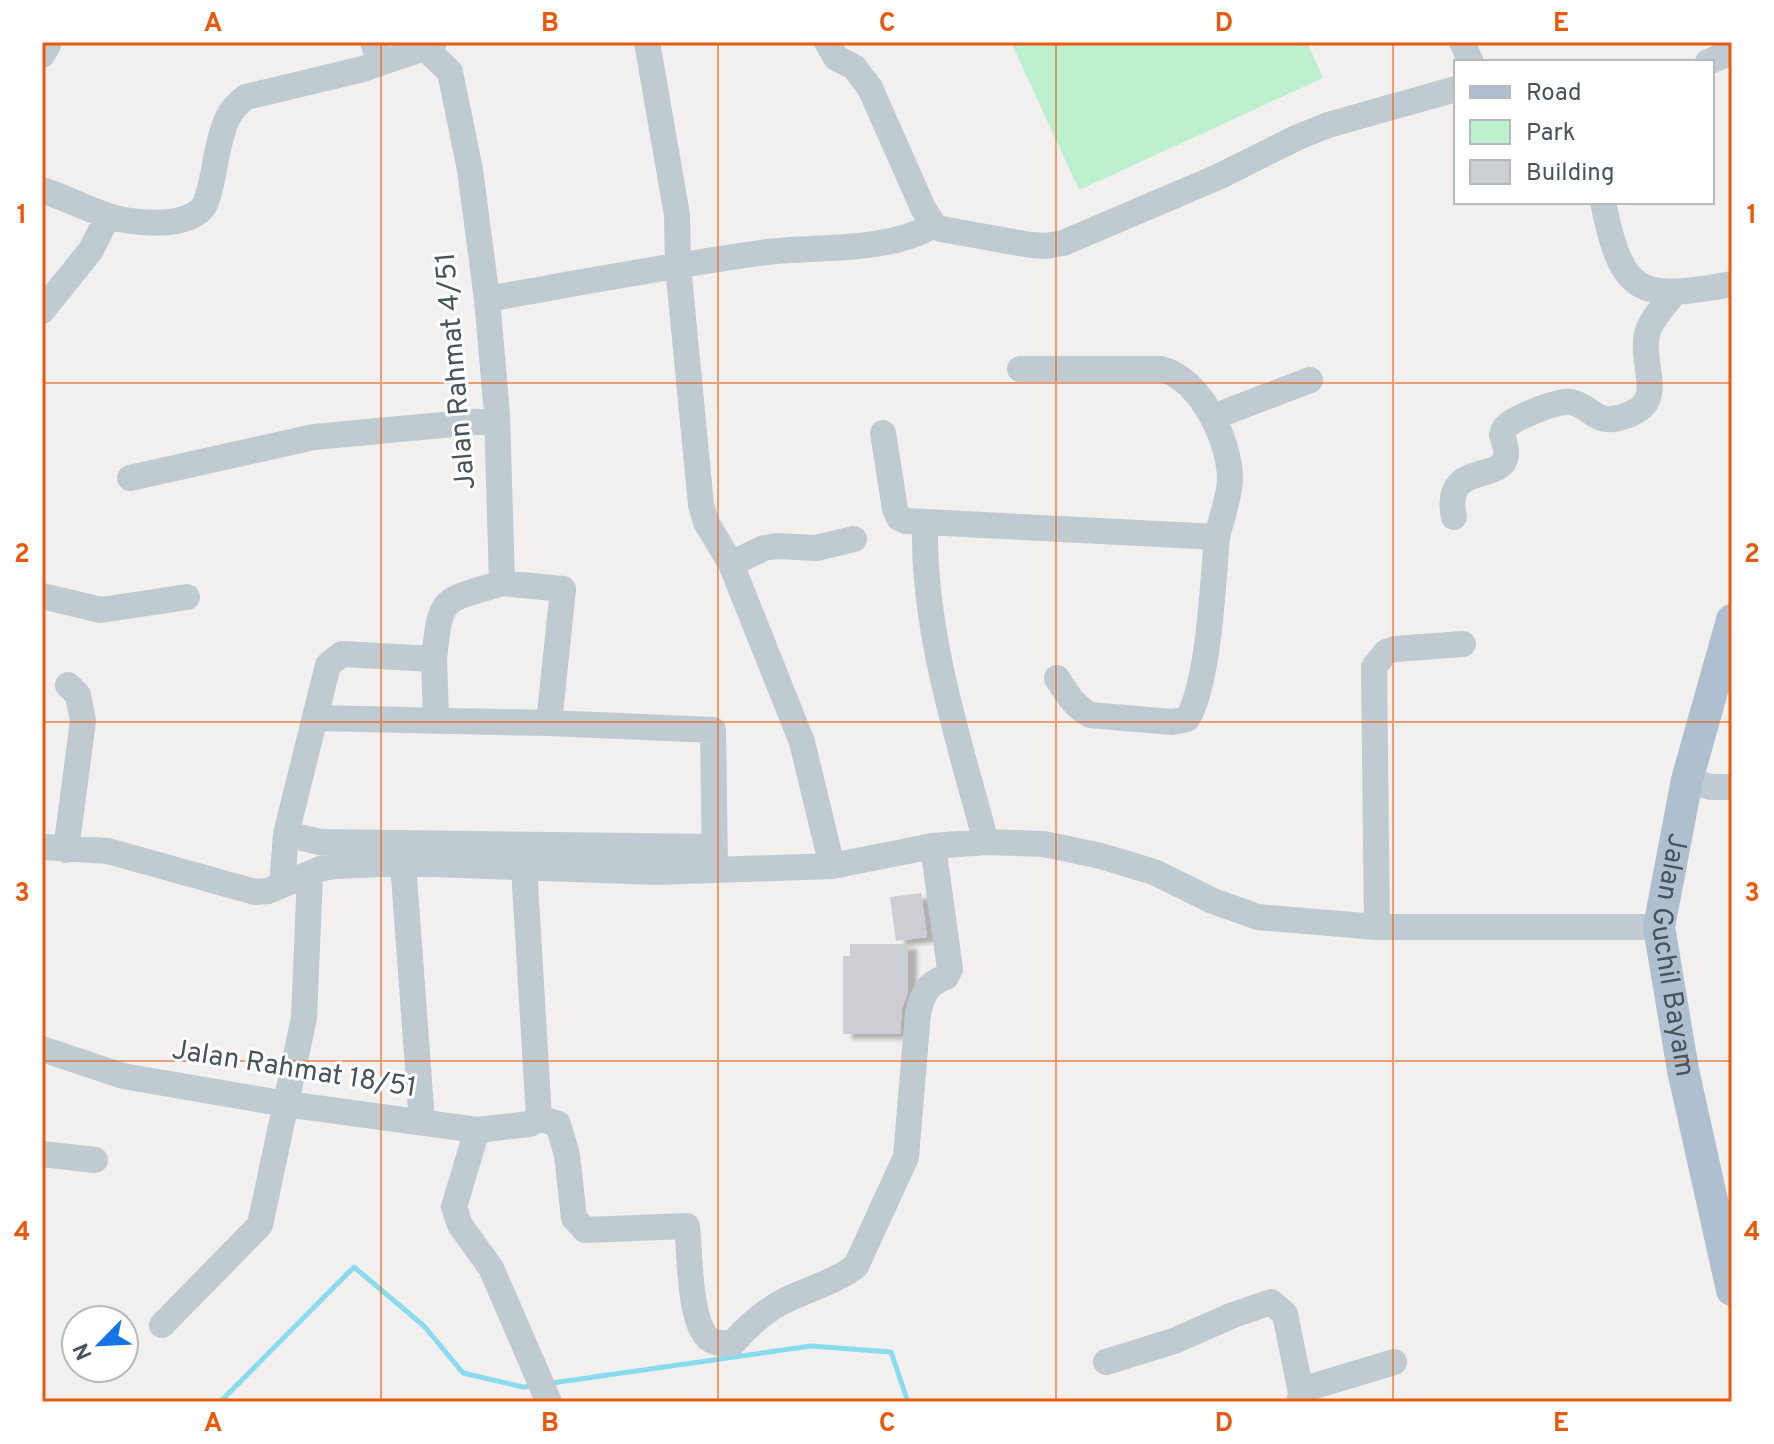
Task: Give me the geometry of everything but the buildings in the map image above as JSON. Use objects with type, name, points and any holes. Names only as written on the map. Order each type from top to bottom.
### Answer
[{"type":"main road","name":"Jalan Guchil Bayam","points":[[1732,620],[1687,780],[1659,927],[1683,1070],[1732,1290]]},
{"type":"street","points":[[647,42],[677,215],[678,266],[701,505],[706,522],[731,564],[802,742],[832,866]]},
{"type":"street","points":[[827,42],[836,58],[862,75],[870,88],[923,208],[934,225],[951,231],[1031,245],[1063,243],[1218,177],[1318,130],[1454,90]]},
{"type":"street","points":[[42,190],[108,216],[173,222],[194,216],[205,204],[225,122],[233,107],[246,97],[363,69],[376,52],[429,45]]},
{"type":"street","name":"Jalan Rahmat 4/51","points":[[429,45],[450,72],[470,170],[487,299],[497,420],[502,583]]},
{"type":"street","points":[[1713,60],[1732,52]]},
{"type":"street","points":[[1603,204],[1614,251],[1632,282],[1674,293],[1732,284]]},
{"type":"street","points":[[42,311],[91,250],[108,216]]},
{"type":"street","points":[[487,299],[764,252],[853,247],[921,233],[934,225]]},
{"type":"street","points":[[1454,517],[1451,503],[1453,491],[1460,483],[1505,461],[1507,453],[1502,435],[1509,423],[1561,401],[1572,402],[1594,416],[1612,419],[1629,415],[1644,406],[1651,393],[1645,357],[1648,330],[1674,293]]},
{"type":"street","points":[[1020,369],[1161,369],[1176,372],[1198,393],[1213,417],[1230,481],[1217,537],[1209,626],[1196,706],[1187,719],[1172,722],[1090,715],[1070,699],[1057,678]]},
{"type":"street","points":[[1213,417],[1310,380]]},
{"type":"street","points":[[130,478],[314,437],[497,420]]},
{"type":"street","points":[[883,433],[899,518],[925,524],[1217,537]]},
{"type":"street","points":[[925,524],[924,563],[935,648],[986,842]]},
{"type":"street","points":[[731,564],[764,548],[816,548],[854,539]]},
{"type":"street","points":[[436,720],[434,659],[439,616],[445,604],[457,597],[502,583],[563,589],[549,723]]},
{"type":"street","points":[[42,596],[101,610],[187,597]]},
{"type":"street","points":[[1377,927],[1374,667],[1386,652],[1395,649],[1463,644]]},
{"type":"street","points":[[282,885],[286,834],[328,665],[342,654],[434,659]]},
{"type":"street","points":[[68,685],[78,695],[83,721],[54,848],[108,851],[255,892],[268,891],[323,868],[337,866],[403,863],[657,872],[714,858]]},
{"type":"street","points":[[315,718],[713,730],[714,858]]},
{"type":"street","points":[[1687,780],[1711,787],[1732,787]]},
{"type":"street","points":[[286,834],[320,842],[714,858],[832,866],[933,846],[986,842],[1044,844],[1101,856],[1154,872],[1213,901],[1258,917],[1377,927],[1659,927]]},
{"type":"street","points":[[524,867],[539,1118],[558,1124],[567,1155],[574,1218],[585,1230],[687,1226],[698,1325],[710,1340],[721,1344],[733,1343],[743,1331],[780,1303],[842,1277],[856,1266],[906,1157],[918,1013],[924,990],[934,981],[946,977],[950,969],[933,846]]},
{"type":"street","points":[[403,863],[422,1122]]},
{"type":"street","points":[[162,1325],[260,1225],[304,1018],[310,875]]},
{"type":"street","name":"Jalan Rahmat 18/51","points":[[42,1049],[123,1076],[286,1104],[477,1130],[530,1124],[539,1118]]},
{"type":"street","points":[[477,1130],[454,1207],[460,1225],[491,1268],[549,1402]]},
{"type":"street","points":[[42,1154],[95,1160]]},
{"type":"street","points":[[1106,1362],[1174,1341],[1271,1302],[1285,1314],[1300,1397]]},
{"type":"street","points":[[1300,1397],[1308,1388],[1394,1362]]},
{"type":"green space","points":[[1011,42],[1307,42],[1323,78],[1079,190]]},
{"type":"waterway","points":[[220,1402],[354,1267],[424,1326],[463,1373],[523,1387],[534,1386]]},
{"type":"waterway","points":[[552,1383],[811,1346],[891,1352],[908,1402]]}]
